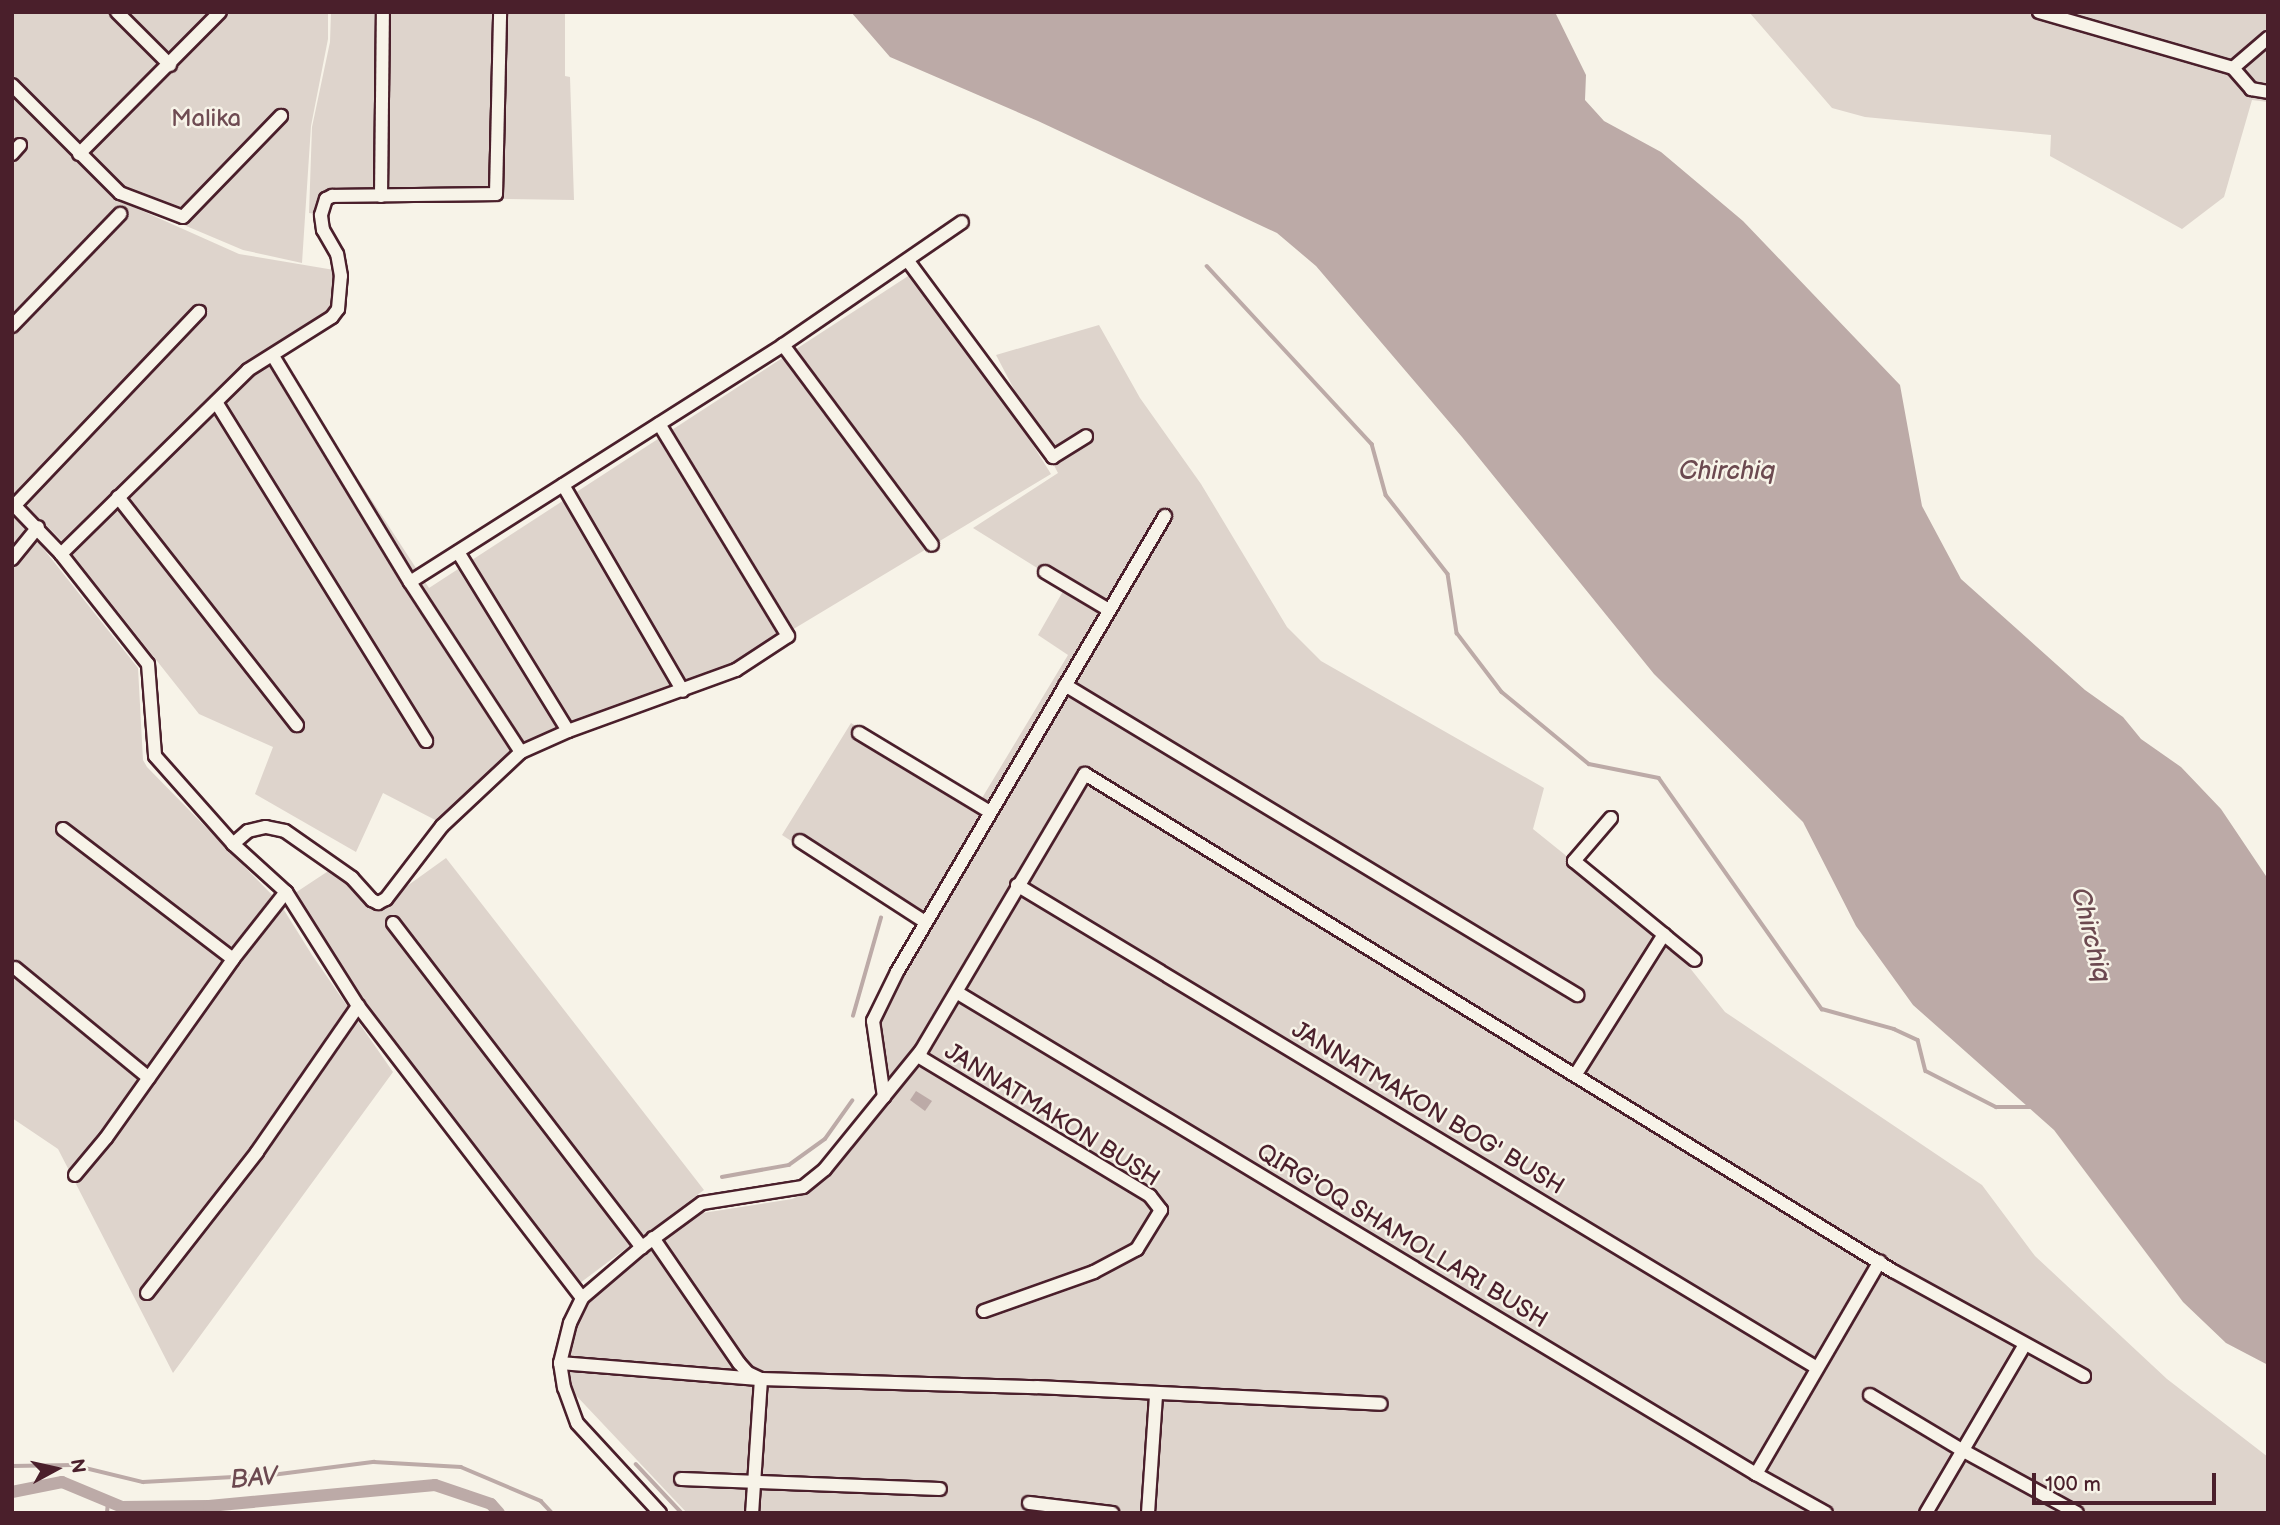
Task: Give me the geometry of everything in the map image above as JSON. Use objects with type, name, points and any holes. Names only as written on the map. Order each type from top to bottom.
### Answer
[{"type":"street","points":[[117,12],[170,65]]},
{"type":"street","points":[[79,154],[220,12]]},
{"type":"street","points":[[381,196],[383,12]]},
{"type":"street","points":[[61,554],[248,370],[332,317],[338,309],[341,276],[337,254],[323,230],[321,215],[326,199],[332,196],[496,194],[499,12]]},
{"type":"street","points":[[2039,12],[2233,68],[2251,89],[2268,92]]},
{"type":"street","points":[[2233,68],[2268,38]]},
{"type":"street","points":[[12,85],[120,192],[183,217],[281,116]]},
{"type":"street","points":[[12,326],[120,214]]},
{"type":"street","points":[[410,582],[783,345],[962,222]]},
{"type":"street","points":[[908,261],[1053,457],[1086,436]]},
{"type":"street","points":[[199,312],[13,504],[38,527],[61,554],[148,664],[155,756],[233,844],[286,892],[358,1006],[582,1298]]},
{"type":"street","points":[[783,345],[932,545]]},
{"type":"street","points":[[273,356],[410,582],[521,752]]},
{"type":"street","points":[[216,402],[426,741]]},
{"type":"street","points":[[233,844],[248,831],[265,827],[285,831],[352,878],[378,903],[386,900],[442,826],[521,752],[568,731],[736,670],[788,636],[659,424]]},
{"type":"street","points":[[563,485],[683,691]]},
{"type":"street","points":[[118,497],[297,725]]},
{"type":"street","points":[[884,1097],[873,1021],[925,922],[1165,516]]},
{"type":"street","points":[[12,559],[38,527]]},
{"type":"street","points":[[458,552],[568,731]]},
{"type":"street","points":[[1045,572],[1109,610]]},
{"type":"street","points":[[1065,685],[1577,995]]},
{"type":"street","points":[[859,733],[990,812]]},
{"type":"street","points":[[660,1513],[577,1423],[564,1388],[560,1363],[570,1323],[582,1298],[653,1238],[702,1203],[803,1187],[825,1169],[918,1056],[958,993],[1017,885],[1085,774],[1880,1261],[2024,1346],[2084,1376]]},
{"type":"street","points":[[1611,818],[1574,862],[1695,960]]},
{"type":"street","points":[[63,829],[233,959]]},
{"type":"street","points":[[800,841],[925,922]]},
{"type":"street","name":"JANNATMAKON BOG' BUSH","points":[[1017,885],[1817,1368]]},
{"type":"street","points":[[75,1175],[149,1078],[233,959],[286,892]]},
{"type":"street","points":[[393,923],[642,1247]]},
{"type":"street","points":[[1576,1074],[1664,934]]},
{"type":"street","points":[[15,968],[149,1078]]},
{"type":"street","name":"QIRG'OQ SHAMOLLARI BUSH","points":[[958,993],[1756,1474],[1826,1513]]},
{"type":"street","points":[[147,1293],[257,1152],[358,1006]]},
{"type":"street","name":"JANNATMAKON BUSH","points":[[918,1056],[1150,1196],[1161,1210],[1137,1250],[1094,1272],[984,1311]]},
{"type":"street","points":[[653,1238],[739,1363],[748,1373],[761,1379]]},
{"type":"street","points":[[1756,1474],[1880,1261]]},
{"type":"street","points":[[1926,1513],[2024,1346]]},
{"type":"street","points":[[560,1363],[761,1379],[1037,1387],[1156,1395],[1381,1404]]},
{"type":"street","points":[[752,1513],[761,1379]]},
{"type":"street","points":[[1149,1513],[1156,1395]]},
{"type":"street","points":[[1870,1395],[1962,1450],[2077,1513]]},
{"type":"street","points":[[681,1479],[940,1489]]},
{"type":"street","points":[[1029,1503],[1112,1513]]},
{"type":"green space","name":"Malika","points":[[12,12],[328,12],[328,39],[311,126],[302,263],[243,250],[120,198],[12,85]]},
{"type":"green space","points":[[331,12],[565,12],[565,76],[570,77],[574,200],[327,196],[321,215],[309,213],[312,127],[330,42]]},
{"type":"green space","points":[[1749,12],[2268,12],[2268,102],[2252,100],[2224,197],[2182,229],[2050,156],[2051,135],[1865,117],[1832,108]]},
{"type":"green space","points":[[12,92],[118,200],[239,254],[346,272],[347,310],[276,353],[429,588],[922,267],[1051,474],[689,692],[526,750],[445,825],[383,793],[356,852],[255,794],[273,747],[199,714],[62,541],[12,492]]},
{"type":"green space","points":[[1099,325],[1140,398],[1201,484],[1287,627],[1321,661],[1544,788],[1533,829],[1662,933],[1725,1012],[1982,1185],[2035,1256],[2167,1379],[2268,1457],[2268,1513],[687,1513],[569,1388],[566,1360],[577,1321],[583,1304],[595,1291],[696,1214],[792,1199],[807,1193],[835,1169],[884,1095],[876,1023],[921,926],[782,835],[851,723],[979,803],[1068,655],[1038,635],[1066,586],[973,528],[1058,473],[996,355]]},
{"type":"green space","points":[[12,515],[35,538],[138,668],[143,760],[147,767],[279,902],[312,955],[393,1072],[173,1373],[58,1149],[12,1118]]},
{"type":"green space","points":[[446,858],[704,1190],[580,1283],[354,991],[295,893],[342,862],[382,904]]},
{"type":"water","name":"Chirchiq","points":[[851,12],[1555,12],[1586,75],[1585,100],[1604,121],[1661,152],[1743,221],[1900,385],[1922,506],[1961,579],[2085,690],[2123,717],[2141,739],[2181,767],[2221,809],[2268,879],[2268,1365],[2226,1343],[2183,1302],[2054,1130],[1913,1005],[1856,926],[1803,822],[1654,674],[1462,437],[1316,266],[1277,233],[1038,121],[890,57]]},
{"type":"water","points":[[916,1091],[932,1101],[925,1111],[910,1100]]},
{"type":"waterway","points":[[1207,266],[1372,444],[1386,495],[1448,574],[1457,633],[1502,692],[1589,764],[1659,778],[1822,1009],[1894,1029],[1918,1040],[1926,1071],[1996,1107],[2030,1107]]},
{"type":"waterway","points":[[853,1016],[881,918]]},
{"type":"waterway","points":[[722,1177],[789,1165],[825,1139],[852,1101]]},
{"type":"waterway","points":[[12,1466],[73,1465],[143,1482],[272,1475],[374,1462],[461,1467],[541,1501],[552,1513]]},
{"type":"waterway","points":[[636,1464],[682,1513]]},
{"type":"waterway","name":"BAV","points":[[12,1492],[62,1482],[122,1507],[209,1506],[435,1485],[491,1504],[499,1513]]},
{"type":"waterway","points":[[107,1513],[108,1501]]}]
